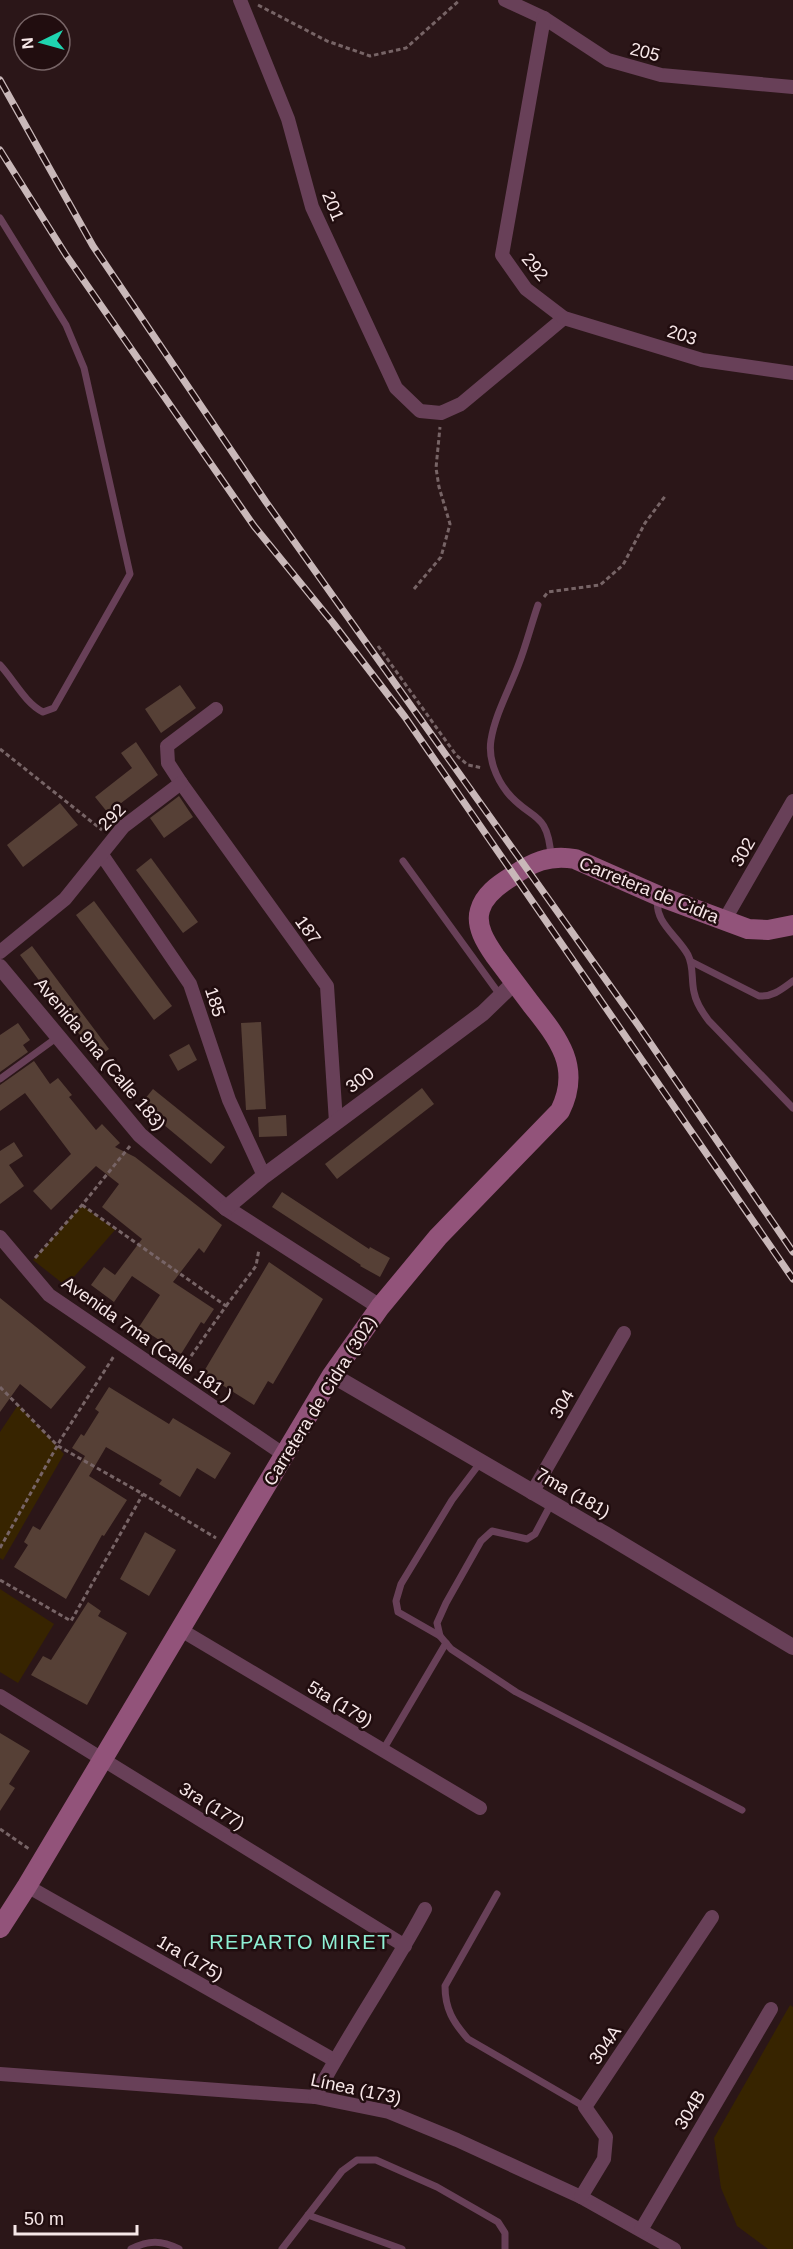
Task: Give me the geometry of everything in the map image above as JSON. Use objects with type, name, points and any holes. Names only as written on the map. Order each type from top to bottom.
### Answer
[{"type":"main road","name":"Carretera de Cidra","points":[[509,878],[539,860],[563,857],[574,859],[659,896],[748,929],[768,930],[793,925]]},
{"type":"main road","name":"Carretera de Cidra (302)","points":[[0,1928],[286,1456],[332,1375],[380,1307],[438,1237],[560,1111],[567,1097],[570,1080],[567,1059],[556,1035],[508,989],[479,923],[479,911],[483,901],[492,890],[509,878]]},
{"type":"street","name":"201","points":[[240,0],[288,119],[312,207],[396,388],[420,411],[441,413]]},
{"type":"street","name":"205","points":[[505,0],[544,18],[608,60],[661,75],[793,87]]},
{"type":"street","name":"292","points":[[544,18],[502,255],[526,289],[564,318]]},
{"type":"street","name":"203","points":[[564,318],[702,360],[793,373]]},
{"type":"street","points":[[441,413],[461,404],[564,318]]},
{"type":"street","points":[[181,783],[168,763],[167,746],[216,709]]},
{"type":"street","name":"292","points":[[0,952],[65,899],[123,826],[181,783]]},
{"type":"street","name":"187","points":[[181,783],[327,986],[336,1122]]},
{"type":"street","name":"302","points":[[724,921],[793,801]]},
{"type":"street","name":"185","points":[[102,855],[190,984],[228,1100],[264,1176]]},
{"type":"street","name":"Avenida 9na (Calle 183)","points":[[0,966],[140,1135],[226,1208],[380,1307]]},
{"type":"street","name":"300","points":[[226,1208],[264,1176],[483,1013],[508,989]]},
{"type":"street","name":"Avenida 7ma (Calle 181 )","points":[[0,1238],[49,1295],[286,1456]]},
{"type":"street","name":"304","points":[[532,1493],[624,1333]]},
{"type":"street","name":"7ma (181)","points":[[332,1375],[793,1647]]},
{"type":"street","name":"5ta (179)","points":[[181,1630],[480,1808]]},
{"type":"street","name":"3ra (177)","points":[[0,1696],[405,1946]]},
{"type":"street","name":"1ra (175)","points":[[27,1886],[334,2060]]},
{"type":"street","points":[[315,2097],[334,2060],[405,1946],[425,1909]]},
{"type":"street","name":"304A","points":[[585,2107],[712,1917]]},
{"type":"street","name":"304B","points":[[641,2230],[771,2009]]},
{"type":"street","name":"Línea (173)","points":[[0,2074],[315,2097],[389,2112],[582,2197],[674,2249]]},
{"type":"street","points":[[582,2197],[604,2159],[606,2137],[585,2107]]},
{"type":"lane","points":[[0,218],[66,324],[84,368],[130,574],[54,708],[43,712],[33,707],[0,665]]},
{"type":"lane","points":[[538,605],[519,664],[490,740],[490,755],[494,768],[508,794],[536,815],[546,827],[551,858]]},
{"type":"lane","points":[[403,861],[508,989]]},
{"type":"lane","points":[[659,896],[658,912],[663,923],[682,944],[692,962],[693,991],[699,1008],[793,1108]]},
{"type":"lane","points":[[692,962],[759,996],[768,997],[793,981]]},
{"type":"lane","points":[[0,1079],[59,1036]]},
{"type":"lane","points":[[480,1462],[452,1500],[401,1584],[396,1601],[398,1612],[440,1636],[451,1649],[516,1692],[742,1810]]},
{"type":"lane","points":[[440,1636],[437,1623],[481,1541],[492,1531],[527,1539],[535,1534],[551,1504]]},
{"type":"lane","points":[[383,1750],[447,1643]]},
{"type":"lane","points":[[497,1894],[445,1986],[445,2003],[453,2023],[468,2039],[585,2107]]},
{"type":"lane","points":[[282,2249],[342,2171],[357,2160],[376,2160],[437,2187],[498,2222],[505,2233],[505,2249]]},
{"type":"lane","points":[[308,2215],[402,2249]]},
{"type":"lane","points":[[131,2249],[144,2242],[163,2241],[179,2249]]},
{"type":"path","points":[[258,5],[327,40],[370,56],[406,48],[460,0]]},
{"type":"path","points":[[414,589],[441,557],[450,524],[436,468],[441,413]]},
{"type":"path","points":[[538,605],[548,592],[600,585],[623,566],[645,523],[666,495]]},
{"type":"path","points":[[378,646],[456,755],[468,765],[494,768]]},
{"type":"path","points":[[0,749],[114,839]]},
{"type":"path","points":[[25,1267],[82,1205],[140,1135]]},
{"type":"path","points":[[82,1205],[226,1306]]},
{"type":"path","points":[[174,1380],[255,1266],[262,1231]]},
{"type":"path","points":[[0,1548],[58,1446],[121,1344]]},
{"type":"path","points":[[0,1387],[58,1446],[230,1547]]},
{"type":"path","points":[[0,1581],[71,1621],[143,1494]]},
{"type":"path","points":[[0,1829],[43,1859]]},
{"type":"shaded area","points":[[82,1205],[115,1230],[66,1286],[33,1260]]},
{"type":"shaded area","points":[[18,1405],[64,1454],[3,1560],[0,1558],[0,1432]]},
{"type":"shaded area","points":[[0,1589],[54,1624],[18,1683],[0,1672]]},
{"type":"shaded area","points":[[790,2005],[793,2007],[793,2249],[768,2249],[737,2226],[721,2188],[714,2138]]},
{"type":"building","points":[[180,685],[196,708],[161,733],[145,709]]},
{"type":"building","points":[[136,742],[158,775],[108,813],[95,797],[132,768],[121,753]]},
{"type":"building","points":[[179,796],[193,817],[164,838],[150,818]]},
{"type":"building","points":[[60,803],[78,825],[23,867],[7,845]]},
{"type":"building","points":[[151,858],[198,922],[183,933],[136,870]]},
{"type":"building","points":[[94,901],[172,1006],[154,1020],[76,915]]},
{"type":"building","points":[[32,946],[109,1049],[97,1058],[20,955]]},
{"type":"building","points":[[261,1022],[266,1109],[246,1110],[241,1023]]},
{"type":"building","points":[[18,1023],[30,1040],[23,1045],[28,1052],[0,1072],[0,1035]]},
{"type":"building","points":[[189,1044],[197,1060],[178,1071],[169,1055]]},
{"type":"building","points":[[34,1061],[50,1084],[58,1078],[72,1095],[69,1097],[96,1130],[102,1124],[120,1143],[115,1147],[135,1157],[222,1225],[204,1253],[199,1248],[173,1282],[214,1309],[204,1324],[201,1322],[181,1354],[139,1327],[160,1295],[132,1276],[114,1302],[91,1285],[104,1267],[115,1275],[142,1239],[102,1207],[119,1184],[96,1166],[51,1210],[33,1191],[71,1154],[25,1093],[0,1111],[0,1085]]},
{"type":"building","points":[[422,1088],[434,1104],[337,1179],[325,1164]]},
{"type":"building","points":[[153,1089],[225,1147],[211,1164],[140,1105]]},
{"type":"building","points":[[286,1115],[287,1136],[259,1137],[258,1117]]},
{"type":"building","points":[[14,1142],[23,1156],[9,1165],[24,1186],[0,1204],[0,1151]]},
{"type":"building","points":[[282,1192],[369,1249],[370,1247],[390,1258],[380,1277],[272,1207]]},
{"type":"building","points":[[269,1262],[323,1299],[273,1384],[268,1381],[254,1405],[203,1373]]},
{"type":"building","points":[[0,1298],[86,1367],[51,1409],[20,1384],[0,1412]]},
{"type":"building","points":[[109,1387],[169,1424],[173,1418],[231,1453],[215,1479],[197,1468],[180,1497],[159,1484],[162,1480],[106,1447],[89,1476],[127,1500],[104,1536],[102,1535],[66,1599],[14,1567],[28,1545],[24,1542],[33,1526],[40,1530],[85,1456],[72,1448],[81,1434],[84,1436],[99,1412],[95,1409]]},
{"type":"building","points":[[145,1532],[176,1550],[149,1596],[120,1579]]},
{"type":"building","points":[[88,1602],[101,1611],[98,1616],[127,1633],[87,1705],[31,1675],[43,1656],[51,1660]]},
{"type":"building","points":[[0,1733],[30,1751],[9,1784],[15,1788],[0,1811]]},
{"type":"railway","points":[[0,80],[93,246],[266,502],[638,1025],[793,1252]]},
{"type":"railway","points":[[0,150],[66,255],[254,526],[333,623],[405,717],[793,1279]]},
{"type":"district","name":"REPARTO MIRET","points":[[300,1942]]}]
